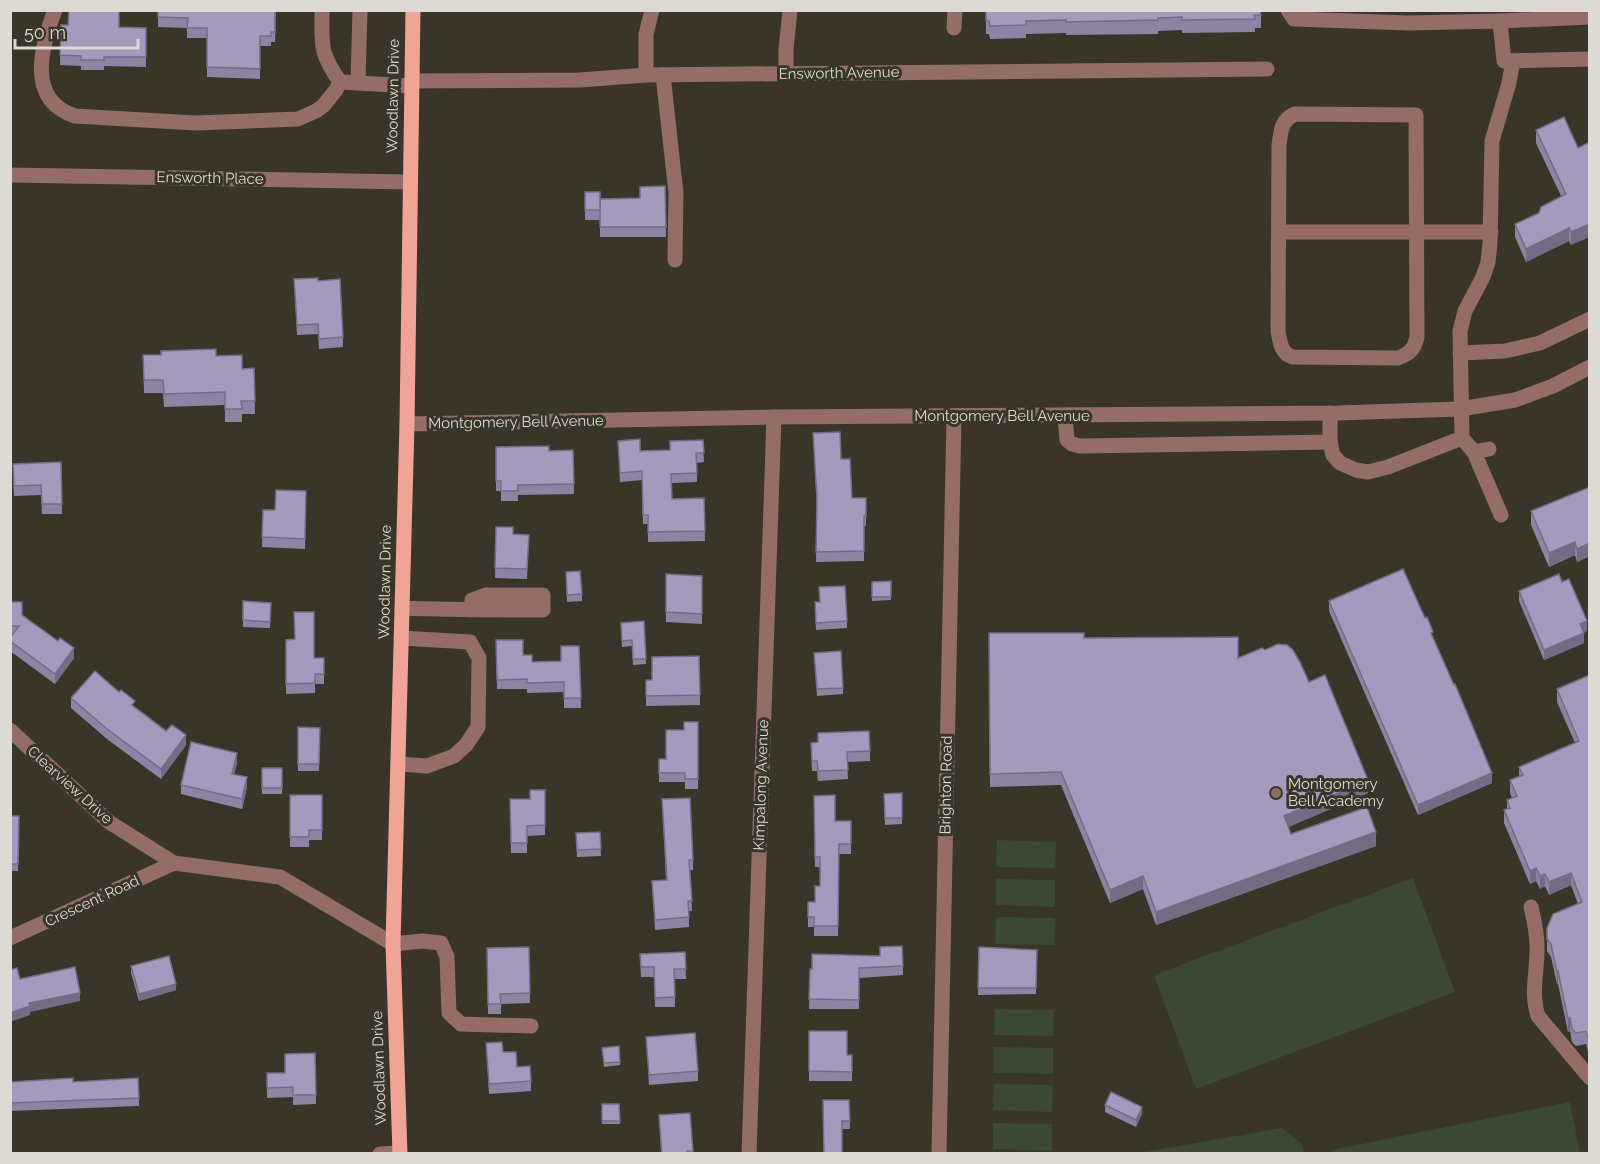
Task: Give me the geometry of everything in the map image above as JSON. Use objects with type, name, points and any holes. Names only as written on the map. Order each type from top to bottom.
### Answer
[{"type":"main road","name":"Woodlawn Drive","points":[[400,1153],[393,944],[407,424],[413,10]]},
{"type":"street","points":[[55,10],[43,47],[41,78],[48,96],[62,111],[75,117],[195,123],[298,119],[323,106],[340,82],[322,51],[322,10]]},
{"type":"street","points":[[358,82],[360,10]]},
{"type":"street","points":[[646,75],[646,34],[652,10]]},
{"type":"street","points":[[786,74],[790,10]]},
{"type":"street","points":[[954,28],[955,10]]},
{"type":"street","points":[[1288,10],[1294,19],[1408,23],[1590,17]]},
{"type":"street","points":[[1462,438],[1460,331],[1465,311],[1483,277],[1488,262],[1491,232],[1492,141],[1509,83],[1508,61],[1500,21]]},
{"type":"street","points":[[1508,61],[1590,60]]},
{"type":"street","name":"Ensworth Avenue","points":[[340,82],[580,80],[646,75],[1267,69]]},
{"type":"street","points":[[663,75],[676,193],[675,260]]},
{"type":"street","points":[[1295,114],[1416,115],[1416,232],[1417,337],[1415,347],[1408,354],[1398,358],[1288,356],[1280,344],[1278,331],[1280,134],[1282,124],[1287,117],[1295,114]]},
{"type":"street","name":"Ensworth Place","points":[[10,175],[409,182]]},
{"type":"street","points":[[1279,232],[1491,232]]},
{"type":"street","points":[[1460,353],[1505,351],[1540,343],[1590,319]]},
{"type":"street","name":"Montgomery Bell Avenue","points":[[407,424],[774,417],[1330,413],[1460,409],[1515,400],[1553,386],[1590,367]]},
{"type":"street","points":[[1330,413],[1330,442],[1333,455],[1340,462],[1356,470],[1368,472],[1388,467],[1462,438]]},
{"type":"street","points":[[1065,416],[1067,440],[1080,446],[1330,442]]},
{"type":"street","name":"Kimpalong Avenue","points":[[749,1154],[774,417]]},
{"type":"street","name":"Brighton Road","points":[[939,1154],[954,417]]},
{"type":"street","points":[[1462,438],[1482,450],[1501,515]]},
{"type":"street","points":[[402,608],[471,610]]},
{"type":"street","points":[[398,764],[427,766],[454,756],[466,745],[478,727],[479,697],[479,658],[470,642],[401,638]]},
{"type":"street","name":"Clearview Drive","points":[[10,730],[109,822],[174,863],[280,877],[393,944]]},
{"type":"street","name":"Crescent Road","points":[[10,938],[174,863]]},
{"type":"street","points":[[1531,907],[1538,947],[1533,998],[1538,1017],[1590,1078]]},
{"type":"street","points":[[393,944],[422,941],[441,943],[447,957],[449,1013],[461,1024],[531,1026]]},
{"type":"street","points":[[380,1154],[400,1153]]},
{"type":"green space","points":[[997,840],[1056,842],[1055,868],[996,867]]},
{"type":"green space","points":[[1413,878],[1455,992],[1196,1089],[1154,975]]},
{"type":"green space","points":[[996,879],[1055,880],[1055,907],[996,905]]},
{"type":"green space","points":[[996,917],[1055,918],[1054,945],[995,944]]},
{"type":"green space","points":[[995,1009],[1054,1010],[1053,1036],[994,1035]]},
{"type":"green space","points":[[994,1047],[1053,1048],[1053,1074],[994,1073]]},
{"type":"green space","points":[[994,1084],[1053,1085],[1052,1112],[993,1110]]},
{"type":"green space","points":[[1570,1102],[1580,1153],[1333,1153],[1332,1150]]},
{"type":"green space","points":[[993,1123],[1052,1124],[1052,1151],[993,1149]]},
{"type":"green space","points":[[1282,1128],[1302,1144],[1304,1153],[1138,1153]]},
{"type":"building","points":[[69,10],[119,10],[119,27],[146,28],[146,57],[104,57],[104,60],[81,60],[81,56],[60,55],[61,25],[68,25]]},
{"type":"building","points":[[158,10],[275,10],[275,32],[271,32],[271,36],[260,36],[260,69],[207,67],[207,28],[187,28],[188,18],[158,17]]},
{"type":"building","points":[[986,10],[1260,10],[1261,15],[1254,15],[1255,19],[1182,20],[1182,17],[1158,18],[1158,20],[1026,21],[1026,25],[990,26],[989,21],[986,21]]},
{"type":"building","points":[[1564,117],[1578,148],[1590,142],[1590,224],[1571,232],[1569,228],[1526,249],[1515,224],[1539,213],[1541,207],[1566,194],[1536,130]]},
{"type":"building","points":[[665,186],[666,227],[600,227],[600,199],[640,198],[640,187]]},
{"type":"building","points":[[585,192],[600,192],[600,210],[585,210]]},
{"type":"building","points":[[318,278],[318,281],[340,279],[343,337],[319,339],[318,324],[297,325],[294,279]]},
{"type":"building","points":[[216,349],[216,356],[242,355],[242,369],[254,368],[255,401],[241,401],[242,409],[225,409],[225,392],[164,394],[163,380],[144,380],[143,355],[161,355],[161,351]]},
{"type":"building","points":[[840,432],[841,459],[850,459],[852,498],[866,498],[864,551],[816,552],[817,499],[813,433]]},
{"type":"building","points":[[640,439],[640,451],[670,450],[670,441],[703,440],[704,453],[696,453],[697,473],[671,474],[672,499],[704,498],[705,531],[648,532],[648,515],[643,515],[642,471],[620,473],[618,441]]},
{"type":"building","points":[[549,446],[549,451],[573,450],[574,484],[518,485],[518,491],[501,491],[501,481],[496,481],[496,447]]},
{"type":"building","points":[[61,462],[62,504],[42,504],[41,485],[14,486],[13,464]]},
{"type":"building","points":[[1590,487],[1590,543],[1577,549],[1575,542],[1549,553],[1531,511]]},
{"type":"building","points":[[276,490],[306,491],[305,539],[262,537],[263,510],[275,510]]},
{"type":"building","points":[[496,527],[513,527],[513,534],[529,535],[527,569],[495,568]]},
{"type":"building","points":[[1403,569],[1425,618],[1427,617],[1433,632],[1431,633],[1492,773],[1418,805],[1329,601]]},
{"type":"building","points":[[580,571],[582,594],[567,595],[566,572]]},
{"type":"building","points":[[666,574],[702,576],[702,614],[666,612]]},
{"type":"building","points":[[1559,574],[1562,582],[1569,579],[1587,621],[1580,624],[1584,633],[1544,650],[1519,591]]},
{"type":"building","points":[[891,581],[891,597],[872,597],[872,582]]},
{"type":"building","points":[[845,586],[847,621],[816,623],[815,602],[820,602],[819,587]]},
{"type":"building","points":[[243,601],[271,603],[270,622],[243,620]]},
{"type":"building","points":[[10,602],[22,602],[22,615],[58,641],[60,638],[74,648],[55,674],[10,641],[19,626],[10,626]]},
{"type":"building","points":[[294,612],[314,612],[314,658],[324,658],[324,674],[315,674],[315,683],[286,684],[286,640],[295,639]]},
{"type":"building","points":[[644,621],[646,659],[633,659],[632,640],[622,641],[621,623]]},
{"type":"building","points":[[989,633],[1084,633],[1084,638],[1238,637],[1238,658],[1262,648],[1265,650],[1278,644],[1287,645],[1293,650],[1309,682],[1325,675],[1368,780],[1284,816],[1291,834],[1367,807],[1376,832],[1156,912],[1143,876],[1110,890],[1061,772],[990,774]]},
{"type":"building","points":[[496,640],[523,640],[523,655],[532,655],[532,662],[561,661],[561,646],[579,646],[581,698],[564,698],[564,682],[527,683],[527,679],[497,680]]},
{"type":"building","points":[[841,651],[843,688],[817,689],[814,653]]},
{"type":"building","points":[[699,656],[700,695],[646,696],[646,680],[652,680],[652,657]]},
{"type":"building","points":[[95,671],[119,692],[121,690],[135,701],[132,705],[166,731],[172,725],[186,735],[161,769],[107,729],[71,698]]},
{"type":"building","points":[[1590,675],[1590,1045],[1586,1031],[1576,1033],[1572,1029],[1551,944],[1547,939],[1547,928],[1553,914],[1582,902],[1571,873],[1549,882],[1545,874],[1540,876],[1536,868],[1530,871],[1504,810],[1510,808],[1507,800],[1517,796],[1510,780],[1523,775],[1519,767],[1579,741],[1557,689]]},
{"type":"building","points":[[684,722],[698,722],[698,779],[685,779],[685,773],[659,773],[659,759],[666,759],[666,730],[684,730]]},
{"type":"building","points":[[298,727],[320,728],[319,764],[298,764]]},
{"type":"building","points":[[869,731],[870,751],[847,752],[848,770],[818,771],[817,761],[812,761],[811,743],[818,742],[818,733]]},
{"type":"building","points":[[191,742],[237,753],[232,774],[247,777],[242,799],[181,785]]},
{"type":"building","points":[[262,768],[282,768],[282,788],[262,788]]},
{"type":"building","points":[[530,790],[545,790],[545,825],[527,826],[527,843],[511,843],[510,799],[530,799]]},
{"type":"building","points":[[902,793],[902,818],[885,818],[884,794]]},
{"type":"building","points":[[290,795],[322,795],[322,830],[309,830],[309,837],[290,837]]},
{"type":"building","points":[[835,795],[835,821],[851,821],[851,844],[839,844],[838,926],[814,926],[814,917],[808,917],[808,902],[815,902],[815,886],[820,886],[820,857],[815,857],[814,796]]},
{"type":"building","points":[[690,798],[693,860],[689,860],[692,901],[688,901],[689,917],[655,920],[652,881],[667,880],[662,799]]},
{"type":"building","points":[[10,816],[19,816],[18,864],[10,864]]},
{"type":"building","points":[[600,832],[601,849],[577,850],[576,833]]},
{"type":"building","points":[[902,946],[903,966],[859,968],[859,1000],[809,999],[812,954],[880,956],[880,947]]},
{"type":"building","points":[[529,947],[530,993],[500,994],[501,1004],[488,1004],[487,948]]},
{"type":"building","points":[[979,947],[1037,950],[1036,988],[978,988]]},
{"type":"building","points":[[685,952],[686,969],[674,969],[675,997],[655,998],[654,967],[641,967],[640,954]]},
{"type":"building","points":[[169,956],[176,984],[139,994],[131,966]]},
{"type":"building","points":[[75,967],[80,993],[29,1003],[30,1006],[10,1013],[10,970],[17,968],[20,979]]},
{"type":"building","points":[[809,1031],[847,1031],[847,1055],[852,1055],[852,1072],[809,1071]]},
{"type":"building","points":[[695,1033],[698,1071],[649,1075],[646,1037]]},
{"type":"building","points":[[502,1042],[503,1052],[516,1052],[517,1067],[530,1066],[531,1081],[489,1084],[486,1043]]},
{"type":"building","points":[[619,1046],[620,1062],[604,1063],[602,1048]]},
{"type":"building","points":[[315,1053],[316,1095],[293,1095],[293,1087],[267,1088],[267,1073],[285,1073],[285,1054]]},
{"type":"building","points":[[73,1078],[73,1082],[138,1078],[139,1098],[10,1103],[10,1082]]},
{"type":"building","points":[[1111,1092],[1142,1107],[1136,1120],[1105,1105]]},
{"type":"building","points":[[823,1100],[849,1100],[850,1121],[842,1121],[842,1154],[824,1154]]},
{"type":"building","points":[[602,1104],[619,1104],[620,1121],[602,1121]]},
{"type":"building","points":[[690,1113],[693,1151],[687,1151],[687,1154],[662,1154],[659,1115]]},
{"type":"place","name":"Montgomery Bell Academy","points":[[1276,793]]}]
